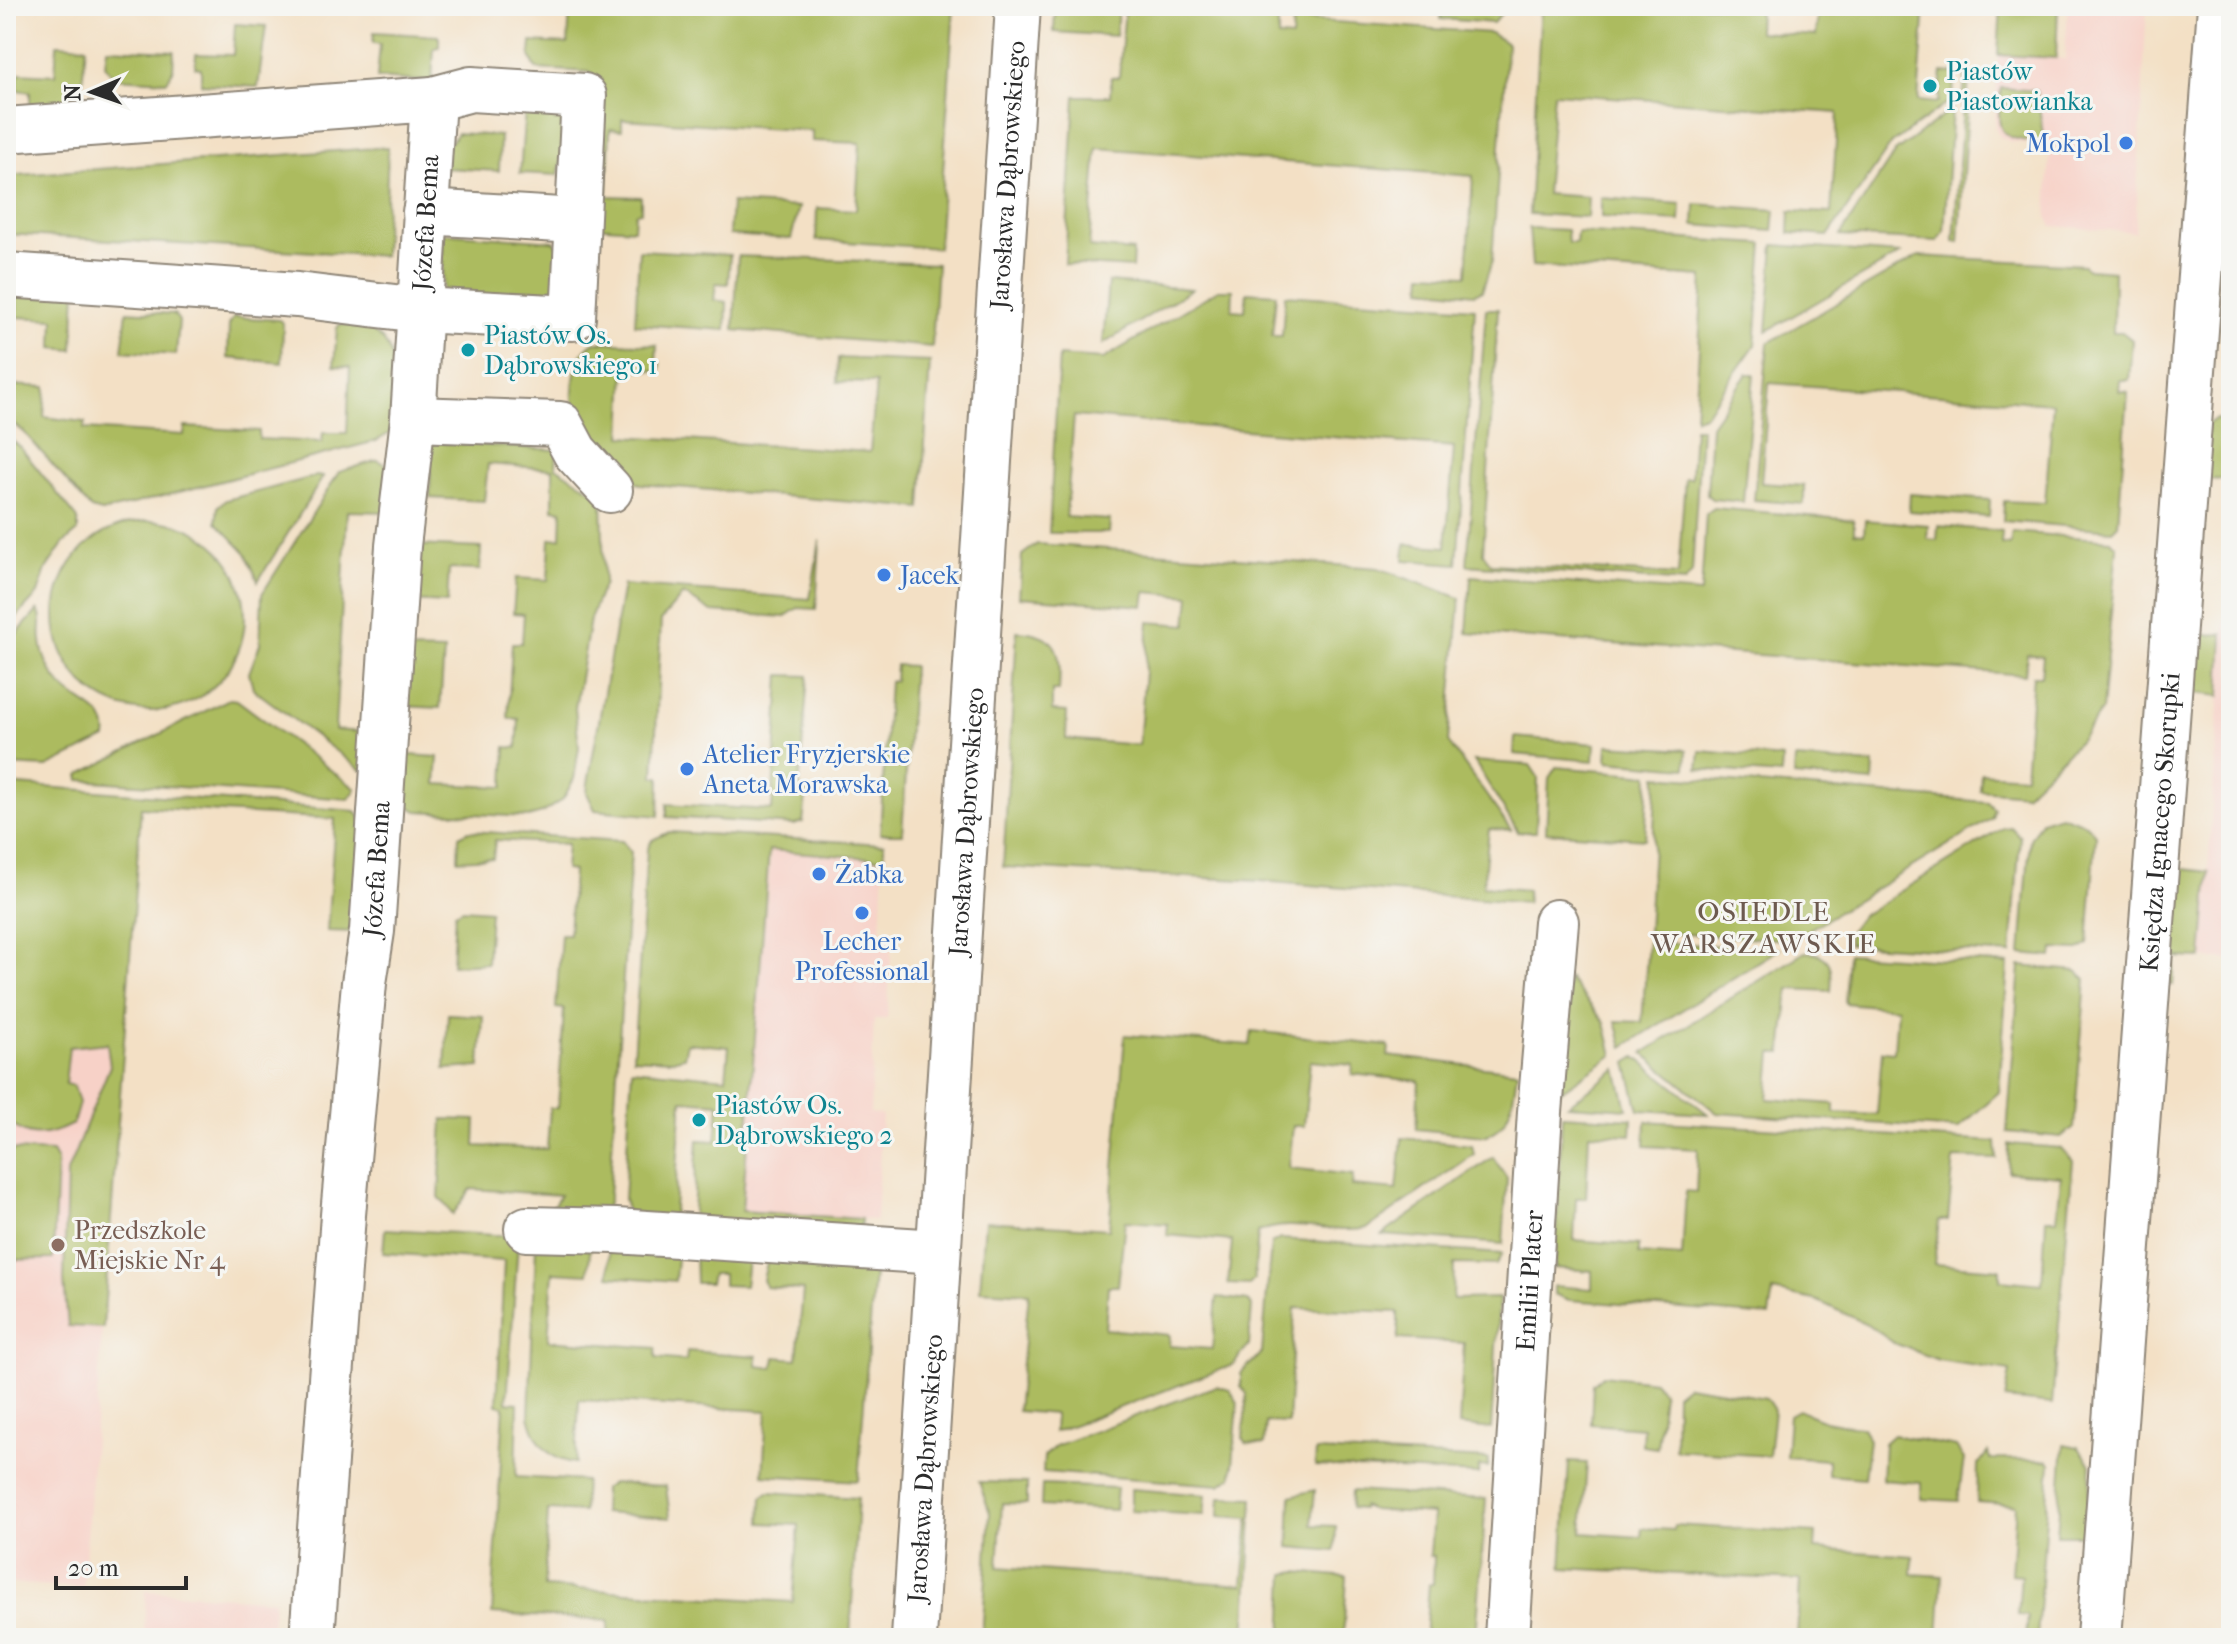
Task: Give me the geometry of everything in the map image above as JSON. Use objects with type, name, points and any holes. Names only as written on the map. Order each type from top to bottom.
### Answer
[{"type":"street","name":"Jarosława Dąbrowskiego","points":[[914,1638],[1018,6]]},
{"type":"street","name":"Księdza Ignacego Skorupki","points":[[2099,1638],[2220,6]]},
{"type":"street","points":[[6,130],[433,99],[471,89],[584,96],[573,318],[419,310],[297,295],[6,275]]},
{"type":"street","name":"Józefa Bema","points":[[312,1638],[343,1215],[377,871],[398,546],[413,419],[433,99]]},
{"type":"street","points":[[425,212],[577,221]]},
{"type":"street","points":[[413,419],[560,424],[575,452],[610,490]]},
{"type":"street","name":"Emilii Plater","points":[[1507,1638],[1540,1112],[1556,922]]},
{"type":"street","points":[[527,1229],[616,1231],[938,1252]]},
{"type":"shaded area","points":[[2068,6],[2147,6],[2135,232],[2052,226],[2047,217],[2050,145],[2011,142],[2000,137],[1995,128],[1998,55],[2065,59]]},
{"type":"shaded area","points":[[2226,600],[2231,600],[2231,960],[2202,958]]},
{"type":"shaded area","name":"Przedszkole Miejskie Nr 4","points":[[6,797],[141,806],[83,1588],[6,1583]]},
{"type":"shaded area","points":[[771,850],[884,859],[881,936],[892,936],[887,1019],[874,1019],[870,1113],[882,1115],[876,1220],[742,1212]]},
{"type":"shaded area","points":[[146,1591],[274,1600],[272,1638],[144,1638]]},
{"type":"green space","points":[[570,6],[954,6],[938,248],[816,240],[817,208],[856,210],[860,143],[812,141],[812,131],[622,119],[622,130],[610,129],[607,196],[641,197],[641,212],[635,213],[634,229],[593,226],[603,102],[590,72],[536,69],[530,56],[531,42],[568,44]]},
{"type":"green space","points":[[1061,6],[1118,7],[1116,36],[1054,32],[1055,10]]},
{"type":"green space","points":[[1442,6],[1508,6],[1493,23],[1441,19]]},
{"type":"green space","points":[[1541,6],[1759,6],[1758,32],[1816,36],[1818,10],[1812,10],[1812,6],[1925,6],[1918,101],[1938,103],[1942,72],[1954,73],[1953,99],[1892,143],[1828,236],[1789,233],[1790,211],[1831,213],[1838,113],[1554,93],[1546,194],[1588,197],[1587,217],[1529,214]]},
{"type":"green space","points":[[2001,6],[2058,6],[2056,58],[1998,55]]},
{"type":"green space","points":[[1125,8],[1278,18],[1278,37],[1292,38],[1293,19],[1491,33],[1507,44],[1492,261],[1482,291],[1474,294],[1422,288],[1423,273],[1467,275],[1473,176],[1097,148],[1089,247],[1133,251],[1132,268],[1065,264],[1075,96],[1110,96],[1111,77],[1119,77]]},
{"type":"green space","points":[[235,24],[266,26],[258,87],[201,84],[201,68],[195,67],[196,54],[233,55]]},
{"type":"green space","points":[[374,32],[439,36],[439,47],[434,48],[432,82],[377,78],[380,44],[373,43]]},
{"type":"green space","points":[[57,44],[86,46],[79,111],[30,107],[30,92],[17,90],[18,73],[55,75]]},
{"type":"green space","points":[[107,48],[174,51],[173,70],[167,81],[114,78],[105,65]]},
{"type":"green space","points":[[1965,74],[1969,74],[1959,242],[1954,241]]},
{"type":"green space","points":[[2001,88],[2037,91],[2044,143],[2017,139],[2003,131],[1999,116]]},
{"type":"green space","points":[[1952,109],[1944,232],[1938,241],[1840,236],[1895,152]]},
{"type":"green space","points":[[525,110],[574,113],[558,175],[520,173]]},
{"type":"green space","points":[[457,133],[500,136],[499,171],[445,168],[445,150]]},
{"type":"green space","points":[[388,147],[384,256],[6,234],[6,176]]},
{"type":"green space","points":[[1601,198],[1681,204],[1680,221],[1601,217]]},
{"type":"green space","points":[[731,203],[799,207],[791,239],[729,235]]},
{"type":"green space","points":[[1695,204],[1775,210],[1773,231],[1694,225]]},
{"type":"green space","points":[[1529,228],[1567,230],[1568,243],[1576,243],[1577,232],[1763,244],[1755,345],[1705,415],[1695,418],[1703,277],[1532,266]]},
{"type":"green space","points":[[443,233],[554,241],[561,249],[564,301],[443,293]]},
{"type":"green space","points":[[1774,245],[1900,254],[1767,331]]},
{"type":"green space","points":[[639,250],[730,255],[728,284],[716,283],[714,300],[727,302],[726,330],[635,324]]},
{"type":"green space","points":[[738,256],[937,264],[932,347],[734,330]]},
{"type":"green space","points":[[1919,256],[2084,265],[2088,269],[2114,271],[2113,332],[2122,332],[2132,340],[2129,380],[2120,380],[2119,391],[2128,392],[2118,524],[2112,530],[2003,521],[2004,501],[2045,503],[2053,403],[1769,383],[1761,483],[1804,486],[1804,504],[1754,500],[1768,343]]},
{"type":"green space","points":[[1108,282],[1192,289],[1103,344]]},
{"type":"green space","points":[[16,288],[76,291],[73,350],[53,348],[54,319],[17,317]]},
{"type":"green space","points":[[1218,290],[1233,290],[1232,310],[1245,311],[1247,292],[1276,294],[1272,336],[1282,336],[1285,295],[1475,308],[1457,564],[1404,560],[1405,544],[1446,547],[1454,447],[1074,416],[1066,517],[1110,520],[1109,533],[1049,533],[1059,356],[1103,359]]},
{"type":"green space","points":[[1486,309],[1498,309],[1483,553],[1491,564],[1678,575],[1685,478],[1691,478],[1694,428],[1701,428],[1692,573],[1685,582],[1467,565]]},
{"type":"green space","points":[[127,311],[174,314],[179,321],[176,355],[122,351]]},
{"type":"green space","points":[[234,317],[279,320],[283,323],[282,363],[228,358],[229,325]]},
{"type":"green space","points":[[340,324],[362,327],[377,335],[387,346],[392,361],[394,396],[390,433],[376,441],[102,512],[91,509],[24,432],[6,418],[9,385],[46,387],[44,417],[85,422],[84,429],[184,435],[185,427],[259,431],[259,439],[322,442],[323,433],[347,433],[350,367],[334,366],[337,328]]},
{"type":"green space","points":[[595,342],[657,345],[656,362],[661,363],[660,371],[625,369],[622,436],[870,452],[876,383],[837,382],[838,358],[930,362],[921,508],[641,484],[619,477],[608,469],[598,454],[574,406],[573,385],[578,363],[582,354]]},
{"type":"green space","points":[[1747,374],[1754,374],[1743,502],[1712,499],[1707,495],[1711,425]]},
{"type":"green space","points":[[2215,419],[2231,420],[2231,480],[2203,479],[2208,424]]},
{"type":"green space","points":[[6,436],[20,447],[78,519],[78,531],[63,544],[46,569],[38,594],[6,628]]},
{"type":"green space","points":[[436,442],[557,450],[556,467],[602,497],[604,583],[590,619],[575,708],[579,747],[574,779],[563,799],[542,813],[528,817],[417,811],[401,801],[397,754],[438,757],[436,784],[504,787],[506,747],[517,748],[519,719],[508,718],[512,643],[522,643],[524,614],[513,613],[516,578],[548,580],[550,539],[561,538],[562,510],[553,509],[553,469],[488,464],[484,501],[430,498],[431,447]]},
{"type":"green space","points":[[378,460],[387,465],[387,512],[347,511],[335,730],[374,733],[372,767],[361,770],[253,689],[249,673],[260,644],[262,594],[339,472]]},
{"type":"green space","points":[[323,477],[258,581],[246,553],[216,522],[218,506],[226,500]]},
{"type":"green space","points":[[1910,494],[1990,500],[1989,517],[1909,511]]},
{"type":"green space","points":[[1714,508],[1854,520],[1854,533],[1864,534],[1865,520],[1928,525],[1927,539],[1937,540],[1938,526],[2002,531],[2001,544],[2010,545],[2012,532],[2111,540],[2117,547],[2102,710],[2079,741],[2025,794],[1980,790],[1981,773],[2025,776],[2033,676],[2041,676],[2043,656],[2027,654],[2025,675],[1467,633],[1471,576],[1701,593],[1706,514]]},
{"type":"green space","points":[[150,521],[186,528],[217,549],[238,580],[245,616],[238,652],[217,683],[186,704],[150,711],[114,704],[83,683],[62,652],[55,616],[62,580],[83,549],[114,528]]},
{"type":"green space","points":[[820,540],[816,609],[798,608],[784,617],[712,612],[683,594],[661,620],[654,777],[660,777],[659,816],[595,810],[587,793],[588,783],[623,585],[810,599]]},
{"type":"green space","points":[[1037,544],[1378,568],[1460,598],[1448,742],[1511,830],[1489,829],[1483,886],[1527,890],[1527,903],[1260,881],[1003,867],[1017,631],[1042,636],[1055,648],[1059,691],[1052,691],[1052,711],[1067,712],[1066,739],[1139,745],[1149,622],[1187,625],[1190,596],[1146,592],[1144,606],[1019,597],[1022,555]]},
{"type":"green space","points":[[415,545],[481,548],[480,570],[449,569],[447,603],[407,601]]},
{"type":"green space","points":[[38,610],[42,646],[50,670],[67,692],[98,713],[106,728],[106,738],[47,767],[6,765],[6,646]]},
{"type":"green space","points":[[2223,634],[2220,696],[2187,692],[2192,641],[2199,635]]},
{"type":"green space","points":[[404,650],[444,651],[440,708],[401,706]]},
{"type":"green space","points":[[896,665],[913,666],[902,834],[880,834],[889,681],[895,681]]},
{"type":"green space","points":[[780,675],[808,676],[799,788],[807,789],[803,822],[794,825],[667,817],[667,804],[772,810]]},
{"type":"green space","points":[[229,699],[237,700],[356,789],[349,799],[80,780],[79,775]]},
{"type":"green space","points":[[1515,737],[1595,744],[1594,761],[1514,754]]},
{"type":"green space","points":[[1608,745],[1687,750],[1686,768],[1607,761]]},
{"type":"green space","points":[[1700,751],[1782,758],[1781,775],[1698,769]]},
{"type":"green space","points":[[1795,759],[1874,764],[1873,782],[1794,776]]},
{"type":"green space","points":[[1474,761],[1530,765],[1538,777],[1536,832],[1518,832]]},
{"type":"green space","points":[[1556,767],[1649,775],[1645,839],[1546,832],[1549,778]]},
{"type":"green space","points":[[1657,776],[1987,802],[1994,809],[1992,818],[1792,940],[1648,932]]},
{"type":"green space","points":[[6,784],[356,811],[367,828],[358,932],[327,931],[335,819],[141,807],[103,1328],[68,1326],[64,1281],[67,1172],[110,1066],[107,1043],[69,1047],[65,1084],[74,1086],[79,1103],[73,1124],[55,1132],[37,1134],[21,1130],[6,1118]]},
{"type":"green space","points":[[2060,815],[2086,824],[2096,835],[2088,944],[2079,950],[2053,949],[2052,957],[2021,954],[2030,839],[2041,821]]},
{"type":"green space","points":[[2011,827],[2020,837],[2011,954],[1849,944],[1849,932],[1861,916],[2003,828]]},
{"type":"green space","points":[[469,831],[622,841],[631,852],[606,1211],[543,1222],[560,1195],[471,1189],[453,1214],[439,1197],[443,1119],[476,1120],[475,1146],[547,1149],[550,1108],[558,1108],[564,1009],[556,1008],[561,934],[569,934],[573,871],[565,870],[567,844],[495,840],[493,858],[458,860],[459,836]]},
{"type":"green space","points":[[669,832],[884,844],[884,859],[769,850],[742,1211],[861,1219],[860,1236],[692,1224],[698,1140],[716,1141],[719,1103],[682,1100],[673,1223],[627,1211],[624,1199],[632,1069],[726,1078],[729,1047],[687,1043],[684,1057],[672,1060],[633,1058],[647,850],[652,840]]},
{"type":"green space","points":[[2183,869],[2209,872],[2202,958],[2175,957],[2173,985],[2166,984],[2175,875]]},
{"type":"green space","points":[[463,909],[490,911],[487,963],[452,965],[455,913]]},
{"type":"green space","points":[[1648,942],[1779,949],[1623,1047],[1616,1021],[1642,1022]]},
{"type":"green space","points":[[1805,952],[1821,956],[1829,963],[1831,991],[1789,989],[1782,1053],[1772,1053],[1768,1099],[1834,1104],[1834,1113],[1877,1115],[1882,1051],[1894,1052],[1897,1008],[1845,1003],[1848,954],[2008,964],[1999,1092],[1958,1129],[1717,1113],[1643,1053]]},
{"type":"green space","points":[[2020,966],[2077,971],[2086,979],[2074,1127],[2061,1137],[2007,1132]]},
{"type":"green space","points":[[1568,978],[1605,1023],[1613,1055],[1561,1091]]},
{"type":"green space","points":[[448,1014],[483,1016],[480,1067],[445,1069]]},
{"type":"green space","points":[[1252,1031],[1389,1046],[1388,1056],[1517,1071],[1513,1100],[1501,1126],[1484,1136],[1416,1129],[1419,1081],[1352,1074],[1353,1065],[1310,1061],[1304,1126],[1293,1126],[1289,1168],[1353,1175],[1352,1186],[1397,1190],[1402,1138],[1472,1145],[1474,1154],[1368,1228],[1340,1230],[1285,1226],[1258,1232],[1254,1280],[1249,1285],[1228,1284],[1232,1241],[1167,1235],[1168,1224],[1125,1221],[1118,1286],[1108,1286],[1105,1329],[1170,1335],[1169,1346],[1212,1349],[1217,1297],[1248,1301],[1252,1306],[1249,1345],[1233,1365],[1054,1432],[1055,1414],[1017,1411],[1029,1293],[980,1290],[985,1221],[1109,1229],[1125,1035],[1250,1045]]},
{"type":"green space","points":[[1636,1057],[1708,1114],[1639,1110],[1627,1063]]},
{"type":"green space","points":[[1617,1069],[1627,1109],[1568,1105]]},
{"type":"green space","points":[[1562,1115],[1632,1119],[1631,1135],[1589,1133],[1586,1198],[1576,1198],[1574,1240],[1639,1245],[1639,1254],[1682,1257],[1686,1191],[1696,1192],[1698,1149],[1645,1146],[1646,1121],[1996,1142],[1997,1159],[1954,1158],[1948,1220],[1939,1220],[1934,1264],[2000,1269],[2000,1280],[2042,1284],[2046,1219],[2057,1219],[2061,1176],[2008,1172],[2009,1144],[2061,1148],[2073,1161],[2052,1404],[2005,1399],[2010,1371],[1938,1360],[1894,1343],[1867,1324],[1818,1301],[1773,1291],[1769,1316],[1569,1300],[1554,1294],[1554,1286],[1592,1289],[1592,1271],[1555,1268]]},
{"type":"green space","points":[[13,1150],[52,1152],[57,1161],[53,1259],[6,1260],[7,1155]]},
{"type":"green space","points":[[1493,1157],[1507,1178],[1503,1244],[1382,1235]]},
{"type":"green space","points":[[385,1229],[512,1236],[518,1243],[507,1402],[518,1403],[516,1477],[585,1481],[583,1512],[548,1510],[544,1587],[793,1602],[799,1525],[761,1523],[762,1497],[769,1492],[858,1498],[850,1638],[608,1638],[609,1620],[492,1614],[504,1406],[497,1405],[504,1261],[383,1253]]},
{"type":"green space","points":[[1280,1239],[1502,1254],[1496,1265],[1454,1264],[1453,1299],[1499,1298],[1491,1429],[1459,1425],[1464,1343],[1398,1339],[1398,1312],[1295,1308],[1288,1423],[1266,1422],[1264,1445],[1246,1443],[1243,1438],[1247,1394],[1241,1387],[1241,1373],[1262,1353],[1271,1244]]},
{"type":"green space","points":[[591,1242],[588,1274],[553,1272],[548,1340],[656,1348],[656,1358],[686,1361],[687,1351],[757,1356],[757,1366],[773,1368],[775,1357],[797,1359],[803,1290],[766,1287],[763,1280],[768,1258],[875,1259],[858,1481],[763,1475],[767,1411],[579,1400],[576,1463],[550,1454],[535,1434],[529,1416],[536,1246]]},
{"type":"green space","points":[[678,1247],[675,1281],[609,1276],[609,1249]]},
{"type":"green space","points":[[695,1251],[749,1251],[745,1286],[723,1285],[723,1274],[712,1274],[710,1283],[696,1283]]},
{"type":"green space","points":[[1603,1375],[1654,1381],[1663,1393],[1657,1448],[1642,1446],[1643,1428],[1591,1424],[1593,1384]]},
{"type":"green space","points":[[1687,1385],[1766,1398],[1774,1410],[1769,1456],[1675,1450],[1676,1394]]},
{"type":"green space","points":[[1216,1386],[1230,1390],[1238,1403],[1232,1477],[1220,1485],[1043,1472],[1044,1457],[1055,1446]]},
{"type":"green space","points":[[1798,1410],[1825,1421],[1862,1428],[1869,1440],[1864,1478],[1828,1475],[1828,1460],[1786,1457],[1789,1415]]},
{"type":"green space","points":[[1893,1435],[1956,1447],[1964,1459],[1958,1501],[1921,1499],[1921,1483],[1882,1480],[1884,1443]]},
{"type":"green space","points":[[2064,1444],[2078,1447],[2091,1464],[2087,1529],[2081,1535],[2057,1535]]},
{"type":"green space","points":[[1316,1451],[1489,1459],[1488,1467],[1479,1466],[1478,1474],[1315,1466]]},
{"type":"green space","points":[[1988,1452],[1990,1459],[2047,1460],[2050,1463],[2037,1638],[2026,1638],[2028,1616],[2018,1615],[2021,1575],[2011,1574],[2016,1505],[1977,1502],[1978,1465]]},
{"type":"green space","points":[[1569,1462],[1587,1463],[1582,1533],[1641,1537],[1642,1528],[1673,1530],[1674,1525],[1816,1533],[1815,1549],[1913,1556],[1912,1574],[1942,1576],[1938,1638],[1797,1638],[1800,1580],[1562,1568]]},
{"type":"green space","points":[[979,1482],[1027,1483],[1027,1504],[1002,1503],[998,1567],[1243,1585],[1249,1518],[1219,1516],[1220,1497],[1253,1498],[1245,1638],[982,1638],[990,1513]]},
{"type":"green space","points":[[612,1483],[666,1486],[670,1518],[603,1513],[604,1489]]},
{"type":"green space","points":[[1042,1485],[1117,1488],[1115,1510],[1041,1506]]},
{"type":"green space","points":[[1131,1489],[1206,1495],[1204,1515],[1131,1511]]},
{"type":"green space","points":[[1315,1490],[1312,1525],[1336,1526],[1335,1551],[1289,1547],[1291,1496]]},
{"type":"green space","points":[[1352,1491],[1486,1499],[1476,1638],[1425,1638],[1429,1584],[1433,1584],[1434,1556],[1430,1556],[1433,1514],[1372,1510],[1363,1506],[1362,1509],[1351,1508]]},
{"type":"green space","points":[[1297,1572],[1347,1577],[1343,1638],[1282,1638],[1285,1574]]},
{"type":"place","name":"Piastów Piastowianka","points":[[1930,86]]},
{"type":"place","name":"Mokpol","points":[[2126,143]]},
{"type":"place","name":"Piastów Os. Dąbrowskiego 1","points":[[468,350]]},
{"type":"place","name":"Jacek","points":[[884,575]]},
{"type":"place","name":"Atelier Fryzjerskie Aneta Morawska","points":[[687,769]]},
{"type":"place","name":"Żabka","points":[[819,874]]},
{"type":"place","name":"Lecher Professional","points":[[862,913]]},
{"type":"place","name":"Piastów Os. Dąbrowskiego 2","points":[[699,1120]]},
{"type":"place","name":"Przedszkole Miejskie Nr 4","points":[[58,1245]]},
{"type":"district","name":"OSIEDLE WARSZAWSKIE","points":[[1764,927]]}]
